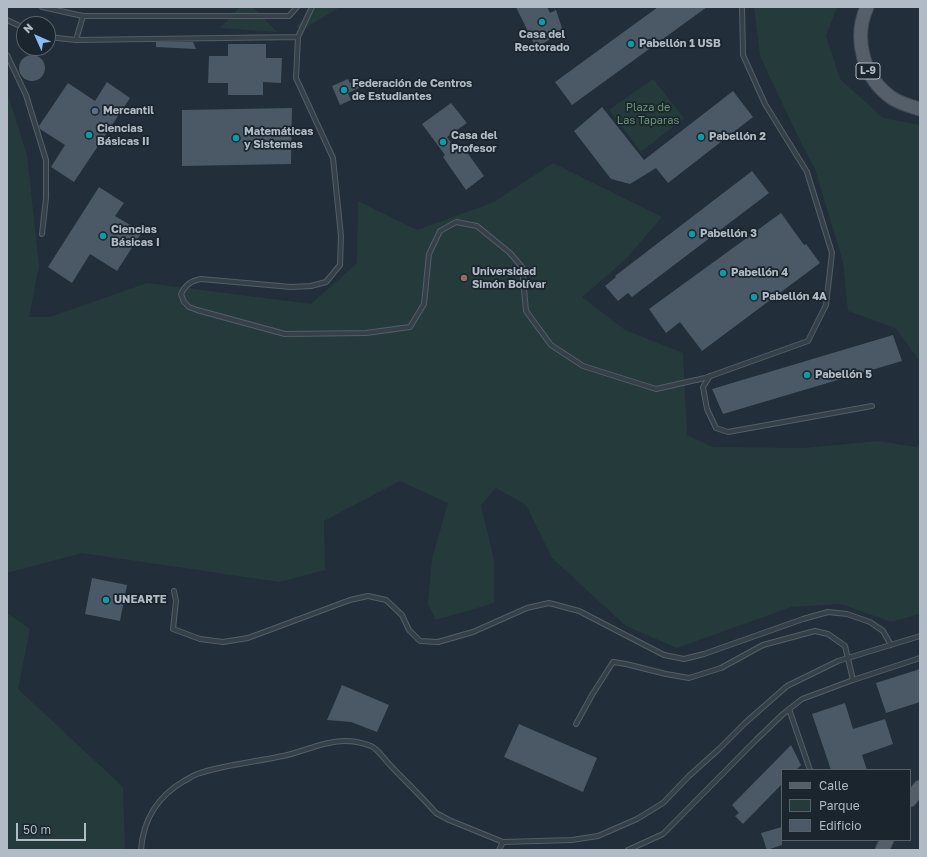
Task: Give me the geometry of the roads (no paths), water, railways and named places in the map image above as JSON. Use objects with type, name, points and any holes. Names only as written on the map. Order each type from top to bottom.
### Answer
[{"type":"main road","name":"L-9","points":[[867,7],[861,24],[860,35],[863,58],[868,71],[877,84],[890,97],[904,105],[920,109]]},
{"type":"main road","points":[[911,799],[920,787]]},
{"type":"main road","points":[[882,850],[886,841]]},
{"type":"lane","points":[[42,7],[83,16],[289,16],[297,7]]},
{"type":"lane","points":[[312,7],[298,37],[296,78],[333,158],[342,236],[340,265],[326,282],[311,286],[291,287],[201,279],[192,281],[184,286],[181,294],[184,302],[189,307],[210,314],[285,334],[366,333],[410,327],[424,304],[429,254],[440,231],[456,222],[477,226],[510,253],[522,267],[526,311],[551,345],[583,366],[656,389],[710,376],[808,341],[826,305],[832,253],[807,172],[765,104],[744,55],[742,7]]},
{"type":"lane","points":[[76,40],[83,16]]},
{"type":"lane","points":[[56,38],[76,40],[298,37]]},
{"type":"lane","points":[[7,55],[26,95],[46,160],[46,198],[42,234]]},
{"type":"lane","points":[[710,376],[703,387],[707,409],[716,428],[728,432],[872,406]]},
{"type":"lane","points":[[174,590],[176,601],[173,629],[200,639],[223,642],[248,638],[350,600],[368,596],[386,600],[402,615],[409,630],[420,641],[438,642],[473,632],[527,608],[549,603],[579,611],[664,656],[684,659],[704,654],[803,619],[828,612],[847,614],[870,622],[883,631],[891,645]]},
{"type":"lane","points":[[576,724],[613,662],[689,678],[720,668],[763,645],[815,631],[828,634],[845,646],[853,680]]},
{"type":"lane","points":[[141,850],[141,840],[146,824],[156,805],[176,786],[196,774],[226,766],[257,762],[287,755],[335,741],[355,741],[373,747],[436,813],[449,820],[503,842],[572,840],[598,836],[637,819],[663,803],[688,776],[787,686],[838,661],[920,636]]},
{"type":"lane","points":[[628,850],[663,834],[756,740],[802,699],[853,680],[920,658]]},
{"type":"lane","points":[[789,709],[810,769]]},
{"type":"lane","points":[[499,850],[503,842]]},
{"type":"place","name":"Casa del Rectorado","points":[[542,22]]},
{"type":"place","name":"Pabellón 1 USB","points":[[631,44]]},
{"type":"place","name":"Federación de Centros de Estudiantes","points":[[344,90]]},
{"type":"place","name":"Mercantil","points":[[95,111]]},
{"type":"place","name":"Ciencias Básicas II","points":[[89,135]]},
{"type":"place","name":"Pabellón 2","points":[[701,137]]},
{"type":"place","name":"Matemáticas y Sistemas","points":[[236,138]]},
{"type":"place","name":"Casa del Profesor","points":[[443,142]]},
{"type":"place","name":"Pabellón 3","points":[[692,234]]},
{"type":"place","name":"Ciencias Básicas I","points":[[103,236]]},
{"type":"place","name":"Pabellón 4","points":[[723,273]]},
{"type":"place","name":"Universidad Simón Bolívar","points":[[464,278]]},
{"type":"place","name":"Pabellón 4A","points":[[754,297]]},
{"type":"place","name":"Pabellón 5","points":[[807,375]]},
{"type":"place","name":"UNEARTE","points":[[106,600]]},
{"type":"park label","name":"Plaza de Las Taparas","points":[[648,114]]}]
